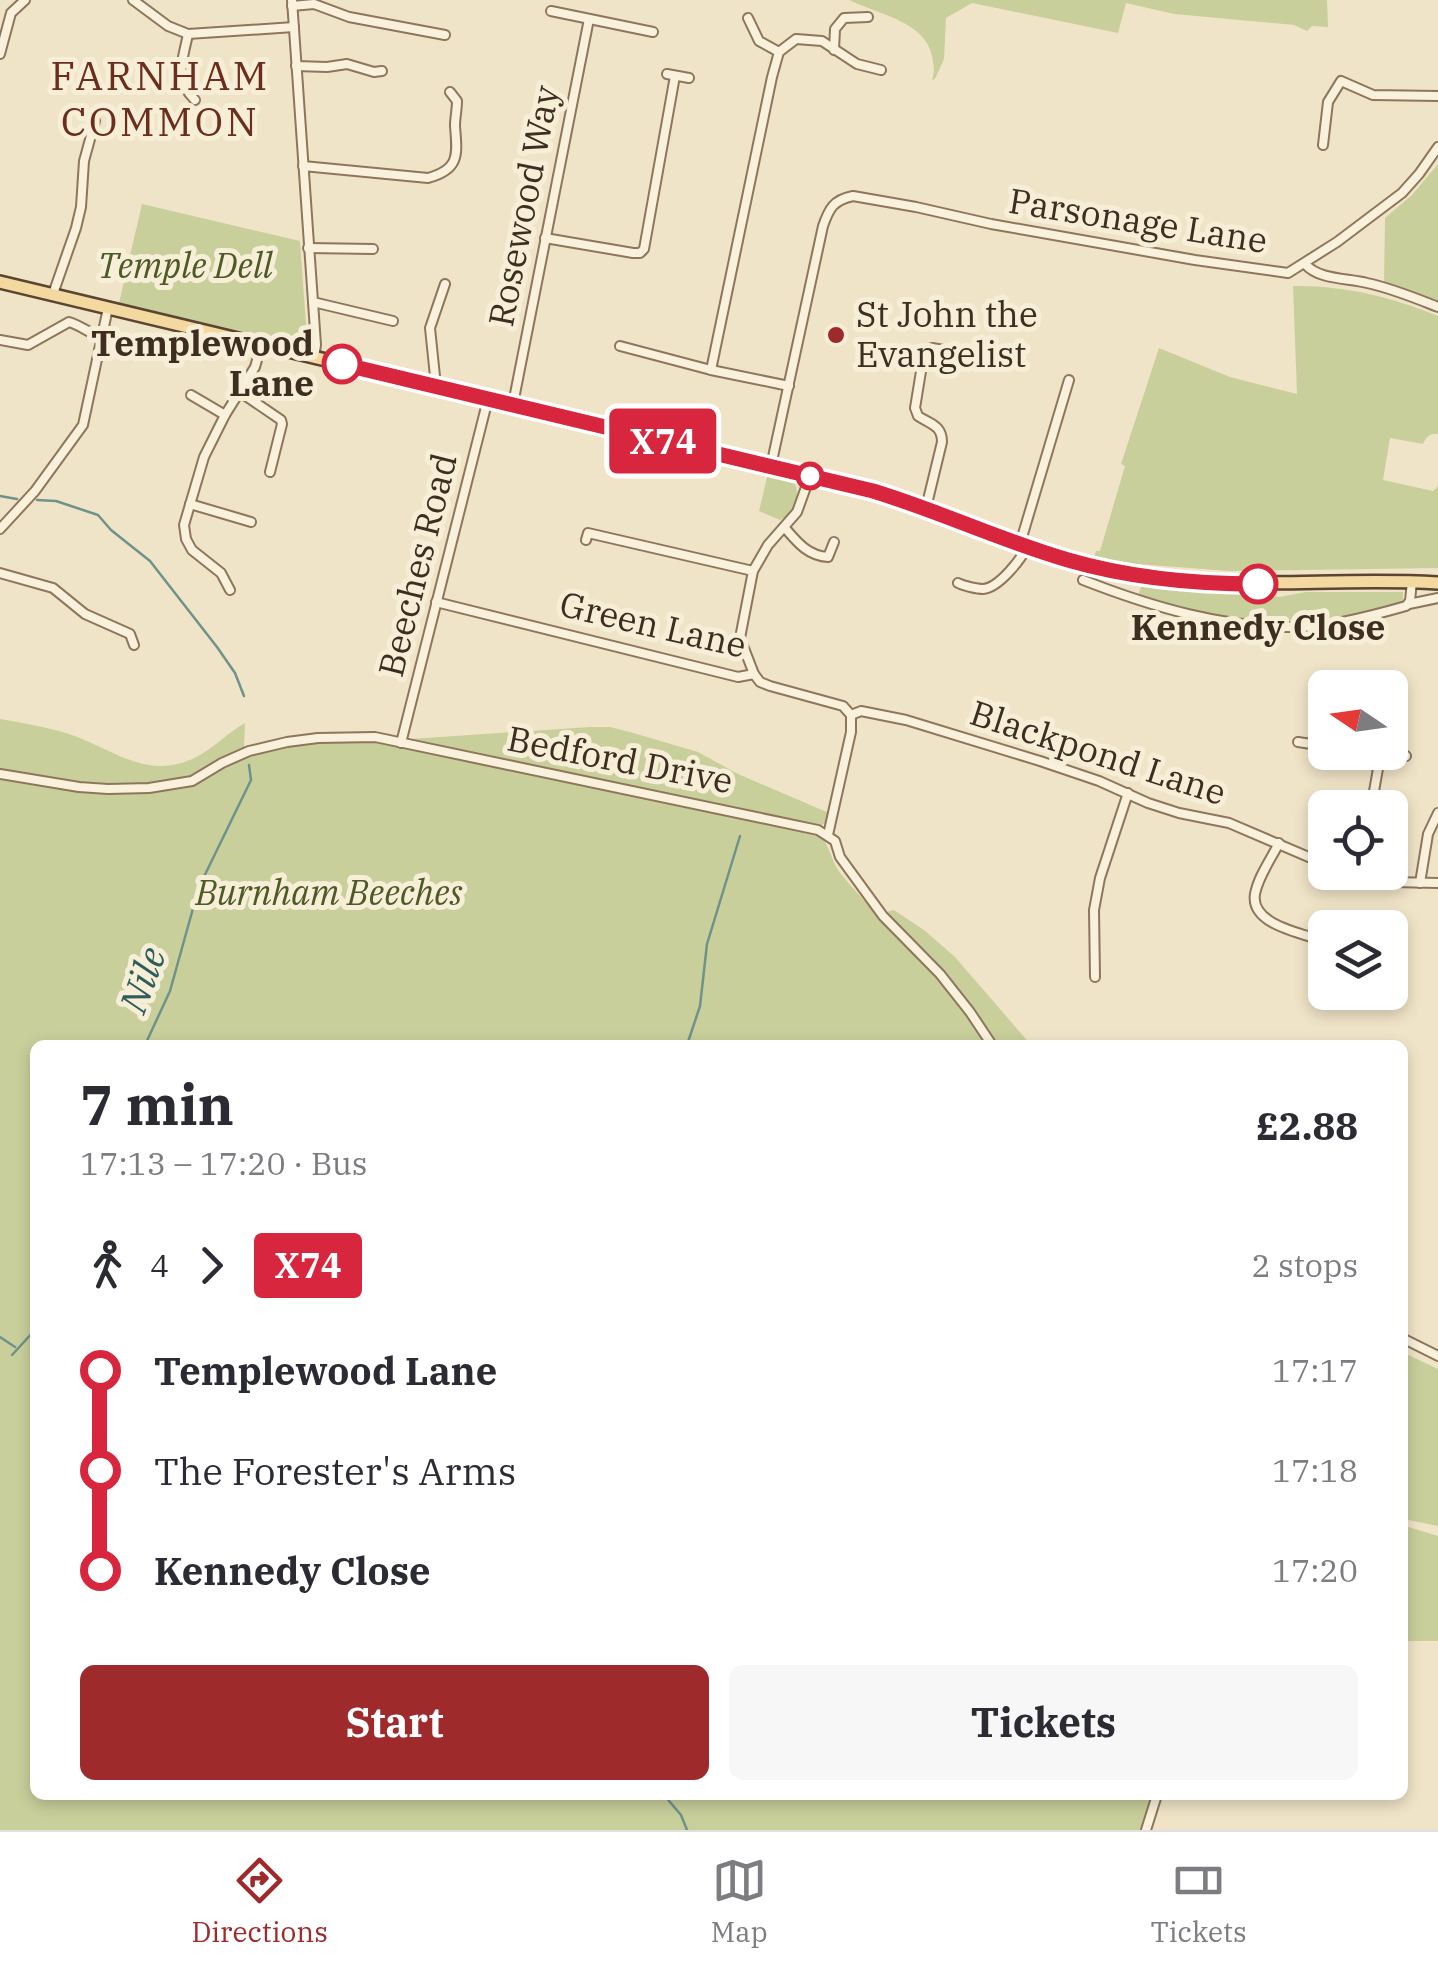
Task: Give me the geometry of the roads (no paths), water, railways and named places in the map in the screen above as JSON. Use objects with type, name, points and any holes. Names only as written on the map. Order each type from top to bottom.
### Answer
[{"type":"main road","points":[[0,282],[873,491],[1068,560],[1133,575],[1224,584],[1438,583]]},
{"type":"street","points":[[0,54],[10,13],[25,0]]},
{"type":"street","points":[[133,0],[168,26],[188,34],[294,27]]},
{"type":"street","points":[[314,358],[292,3],[314,4],[349,18],[445,35]]},
{"type":"street","points":[[552,11],[640,33],[653,32]]},
{"type":"street","points":[[748,18],[759,41],[779,52]]},
{"type":"street","points":[[834,50],[835,29],[844,18],[868,18]]},
{"type":"street","name":"Rosewood Way","points":[[514,404],[588,20]]},
{"type":"street","points":[[188,34],[181,79],[195,100]]},
{"type":"street","points":[[711,370],[779,52],[796,39],[822,41],[857,64],[881,70]]},
{"type":"street","points":[[296,66],[347,64],[382,72]]},
{"type":"street","points":[[545,238],[640,253],[644,249],[671,75],[688,78]]},
{"type":"street","points":[[1322,145],[1328,102],[1341,81],[1373,95],[1438,96]]},
{"type":"street","points":[[450,92],[458,100]]},
{"type":"street","points":[[458,100],[468,95]]},
{"type":"street","points":[[303,166],[437,176],[453,164],[458,150],[458,100]]},
{"type":"street","points":[[53,294],[79,218],[84,161],[95,121]]},
{"type":"street","name":"Parsonage Lane","points":[[789,386],[823,226],[833,203],[844,198],[852,196],[991,224],[1288,273],[1402,192],[1420,174],[1438,146]]},
{"type":"street","points":[[308,248],[373,248]]},
{"type":"street","points":[[1305,264],[1317,274],[1369,283],[1438,307]]},
{"type":"street","points":[[436,386],[430,328],[445,284]]},
{"type":"street","points":[[312,302],[392,321]]},
{"type":"street","points":[[0,529],[36,491],[83,424],[108,308]]},
{"type":"street","points":[[0,340],[28,345],[69,322],[100,336]]},
{"type":"street","points":[[230,590],[221,573],[192,550],[184,525],[204,456],[255,367],[261,346]]},
{"type":"street","points":[[620,346],[789,386],[771,466]]},
{"type":"street","points":[[926,508],[942,433],[918,416],[915,408],[924,353],[932,348],[979,356]]},
{"type":"street","points":[[958,583],[983,589],[1018,564],[1069,380]]},
{"type":"street","points":[[240,392],[281,420],[270,472]]},
{"type":"street","points":[[190,395],[225,415]]},
{"type":"street","name":"Beeches Road","points":[[401,743],[488,400]]},
{"type":"street","points":[[754,674],[740,638],[753,572],[768,545],[797,512],[810,476]]},
{"type":"street","points":[[190,504],[251,522]]},
{"type":"street","points":[[785,528],[810,553],[823,557],[828,557],[834,542]]},
{"type":"street","points":[[587,532],[753,572]]},
{"type":"street","points":[[0,573],[60,592],[85,614],[130,634],[134,644]]},
{"type":"street","points":[[1127,595],[1133,575]]},
{"type":"street","points":[[1083,580],[1150,604],[1223,621],[1297,628],[1438,598]]},
{"type":"street","points":[[1409,604],[1412,581]]},
{"type":"street","name":"Green Lane","points":[[436,602],[738,676],[754,674],[770,686],[843,706],[851,715]]},
{"type":"street","name":"Blackpond Lane","points":[[851,715],[861,711],[906,720],[1040,761],[1179,813],[1229,823],[1308,856]]},
{"type":"street","points":[[851,715],[851,732],[828,835],[883,916],[940,974],[989,1040]]},
{"type":"street","name":"Bedford Drive","points":[[0,774],[79,787],[149,788],[192,781],[243,754],[287,742],[375,737],[741,812],[828,835]]},
{"type":"street","points":[[1298,742],[1308,743]]},
{"type":"street","points":[[1095,977],[1094,910],[1100,878],[1128,793]]},
{"type":"street","points":[[1420,883],[1428,834],[1438,813]]},
{"type":"street","points":[[1279,843],[1256,890],[1254,904],[1264,919],[1308,935]]},
{"type":"street","points":[[1408,883],[1438,883]]},
{"type":"street","points":[[1408,1341],[1438,1356]]},
{"type":"street","points":[[1146,1830],[1155,1800]]},
{"type":"waterway","points":[[0,496],[17,499]]},
{"type":"waterway","points":[[37,500],[56,501],[98,515],[150,561],[217,647],[235,673],[244,696]]},
{"type":"waterway","name":"Nile","points":[[147,1040],[170,991],[199,887],[251,780],[249,765]]},
{"type":"waterway","points":[[689,1040],[700,1006],[707,944],[740,836]]},
{"type":"waterway","name":"Nile","points":[[12,1355],[30,1335]]},
{"type":"waterway","points":[[0,1337],[15,1347]]},
{"type":"waterway","points":[[668,1800],[687,1830]]},
{"type":"place","name":"St John the Evangelist","points":[[836,335]]},
{"type":"place","name":"Templewood Lane","points":[[342,364]]},
{"type":"place","name":"Kennedy Close","points":[[1258,584]]},
{"type":"district","name":"FARNHAM COMMON","points":[[160,99]]},
{"type":"park label","name":"Temple Dell","points":[[185,266]]},
{"type":"park label","name":"Burnham Beeches","points":[[329,893]]}]
